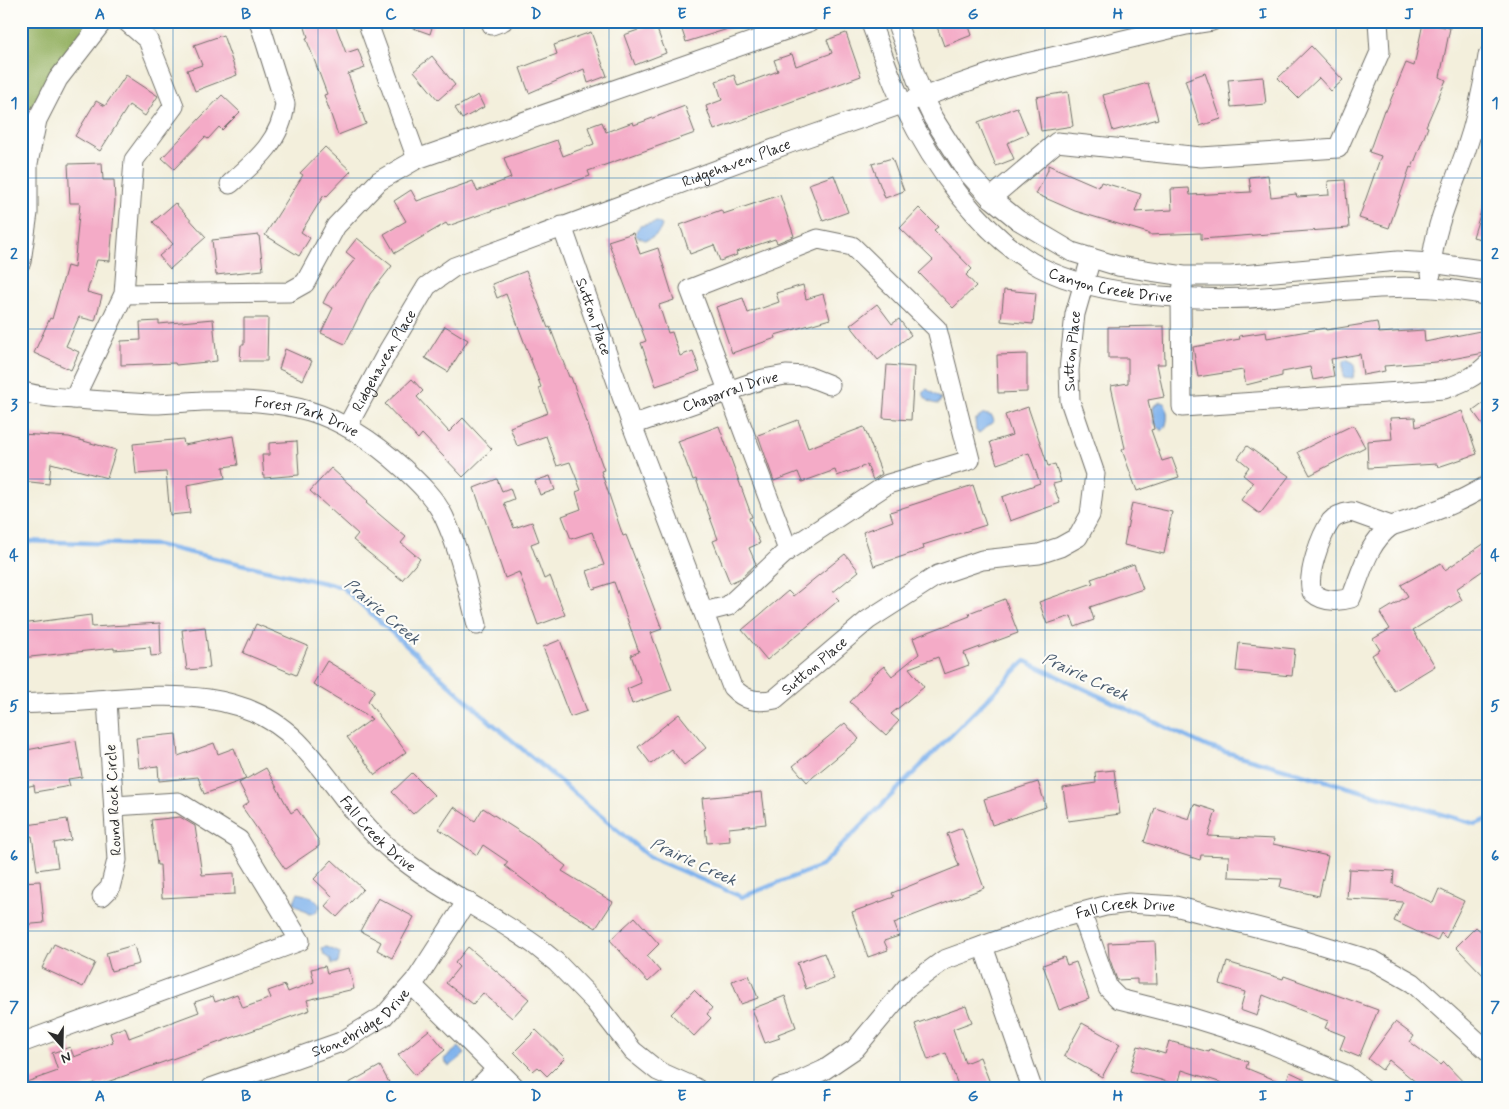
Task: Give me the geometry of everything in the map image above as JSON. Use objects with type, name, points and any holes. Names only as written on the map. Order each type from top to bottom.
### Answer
[{"type":"street","points":[[21,262],[28,213],[28,164],[37,120],[58,79],[103,21]]},
{"type":"street","points":[[74,399],[124,294],[134,160],[174,106],[148,40],[126,21]]},
{"type":"street","points":[[230,184],[259,159],[272,143],[284,117],[285,104],[259,21]]},
{"type":"street","points":[[367,21],[417,159]]},
{"type":"street","points":[[124,294],[289,292],[305,283],[336,226],[380,181],[417,159],[811,21]]},
{"type":"street","name":"Canyon Creek Drive","points":[[870,21],[903,104],[939,166],[961,196],[1002,241],[1038,266],[1057,275],[1121,291],[1181,297],[1277,297],[1366,288],[1431,287],[1488,296]]},
{"type":"street","name":"Canyon Creek Drive","points":[[896,21],[923,97],[948,144],[968,173],[991,198],[1025,225],[1072,252],[1118,266],[1184,276],[1231,276],[1398,261],[1431,263],[1488,271]]},
{"type":"street","name":"Ridgehaven Place","points":[[347,427],[388,351],[427,286],[454,267],[562,226],[1006,68],[1186,25],[1212,21]]},
{"type":"street","points":[[991,198],[1057,142],[1201,157],[1338,148],[1380,52],[1378,21]]},
{"type":"street","points":[[1431,287],[1431,263],[1442,213],[1475,122],[1488,56]]},
{"type":"street","name":"Sutton Place","points":[[562,226],[632,425],[732,687],[746,699],[761,702],[775,699],[868,620],[888,605],[938,575],[982,560],[1039,554],[1060,548],[1078,537],[1090,516],[1095,490],[1095,474],[1070,401],[1070,345],[1074,314],[1091,258]]},
{"type":"street","points":[[704,612],[728,606],[788,550],[888,484],[970,460],[937,329],[852,246],[818,239],[690,290],[788,550]]},
{"type":"street","points":[[1184,276],[1181,297],[1182,407],[1444,389],[1462,383],[1488,364]]},
{"type":"street","name":"Chaparral Drive","points":[[632,425],[763,379],[786,375],[807,376],[830,385]]},
{"type":"street","name":"Forest Park Drive","points":[[21,391],[74,399],[154,404],[202,401],[279,403],[316,412],[347,427],[390,456],[414,478],[444,516],[460,558],[477,625]]},
{"type":"street","points":[[1391,526],[1352,512],[1337,517],[1331,522],[1317,552],[1309,584],[1312,592],[1326,600],[1339,602],[1351,598],[1367,553],[1379,535],[1391,526],[1431,514],[1466,498],[1488,485]]},
{"type":"street","name":"Fall Creek Drive","points":[[21,704],[107,700],[143,696],[190,696],[229,702],[253,711],[295,739],[359,818],[392,852],[466,901],[513,929],[556,962],[594,1001],[633,1051],[658,1071],[696,1088]]},
{"type":"street","name":"Round Rock Circle","points":[[102,896],[110,888],[117,860],[107,700]]},
{"type":"street","points":[[21,1043],[300,941],[239,840],[178,802],[114,806]]},
{"type":"street","name":"Stonebridge Drive","points":[[210,1088],[341,1042],[384,1016],[412,985],[466,901]]},
{"type":"street","name":"Fall Creek Drive","points":[[780,1088],[810,1082],[855,1049],[906,988],[944,960],[1081,912],[1129,903],[1175,906],[1299,938],[1374,961],[1413,983],[1488,1051]]},
{"type":"street","points":[[1081,912],[1108,988],[1119,999],[1184,1015],[1257,1038],[1346,1075],[1363,1088]]},
{"type":"street","points":[[982,946],[1032,1088]]},
{"type":"street","points":[[412,985],[516,1088]]},
{"type":"street","points":[[478,1088],[497,1069]]},
{"type":"green space","points":[[21,21],[93,21],[21,122]]},
{"type":"water","points":[[657,222],[662,225],[660,231],[653,237],[645,240],[636,236],[636,231],[640,226]]},
{"type":"water","points":[[1346,359],[1354,363],[1355,372],[1353,378],[1343,377],[1343,363]]},
{"type":"water","points":[[927,389],[941,399],[939,404],[931,402],[925,397],[923,392]]},
{"type":"water","points":[[1160,402],[1165,403],[1167,414],[1167,422],[1162,431],[1155,424],[1153,407]]},
{"type":"water","points":[[984,414],[992,416],[994,421],[979,433],[976,431],[975,420]]},
{"type":"water","points":[[298,893],[312,897],[319,904],[320,907],[315,913],[309,914],[293,903]]},
{"type":"water","points":[[327,947],[340,953],[338,963],[332,964],[331,960],[324,955],[322,948]]},
{"type":"water","points":[[459,1047],[465,1054],[449,1067],[444,1059]]},
{"type":"building","points":[[303,21],[334,21],[346,53],[358,49],[365,68],[348,74],[366,124],[338,135],[324,95],[327,94],[306,38],[308,37]]},
{"type":"building","points":[[399,21],[434,21],[430,34],[399,23]]},
{"type":"building","points":[[682,21],[744,21],[744,24],[686,42],[681,27],[684,26]]},
{"type":"building","points":[[942,21],[967,21],[972,35],[944,46],[936,24]]},
{"type":"building","points":[[1423,23],[1450,28],[1440,77],[1446,80],[1426,126],[1428,127],[1412,168],[1410,167],[1389,228],[1359,218],[1381,156],[1369,152],[1384,110],[1386,111],[1406,63],[1414,66]]},
{"type":"building","points":[[655,24],[666,53],[635,65],[624,35]]},
{"type":"building","points":[[591,32],[607,76],[588,83],[584,69],[529,93],[520,68],[557,54],[554,45]]},
{"type":"building","points":[[846,33],[861,76],[714,130],[706,106],[722,100],[716,81],[734,75],[738,86],[778,71],[774,60],[792,54],[796,66],[832,53],[827,40]]},
{"type":"building","points":[[223,35],[237,75],[195,91],[187,70],[202,65],[194,45]]},
{"type":"building","points":[[1311,46],[1343,80],[1331,91],[1319,78],[1298,98],[1278,78]]},
{"type":"building","points":[[432,56],[455,85],[438,100],[414,71]]},
{"type":"building","points":[[1205,73],[1221,119],[1200,126],[1185,80]]},
{"type":"building","points":[[126,75],[158,96],[145,116],[129,105],[100,151],[75,136],[96,101],[105,106]]},
{"type":"building","points":[[1263,77],[1266,104],[1231,107],[1228,80]]},
{"type":"building","points":[[1148,83],[1158,119],[1113,131],[1103,95]]},
{"type":"building","points":[[1068,92],[1073,126],[1041,131],[1036,97]]},
{"type":"building","points":[[222,95],[240,112],[222,130],[219,127],[208,139],[205,137],[174,169],[162,158]]},
{"type":"building","points":[[478,95],[484,107],[462,119],[455,108]]},
{"type":"building","points":[[685,106],[695,133],[588,171],[590,176],[448,226],[446,223],[395,253],[384,234],[406,221],[394,201],[411,190],[417,201],[473,181],[477,191],[511,178],[504,158],[557,140],[563,156],[594,144],[588,127],[602,122],[606,132],[633,122],[634,125]]},
{"type":"building","points":[[1017,107],[1028,134],[1007,143],[1014,159],[996,166],[978,122]]},
{"type":"building","points":[[325,147],[351,171],[326,197],[324,195],[301,232],[310,238],[299,256],[265,235],[303,175],[300,173]]},
{"type":"building","points":[[892,158],[904,191],[885,198],[872,164]]},
{"type":"building","points":[[102,163],[103,180],[114,180],[115,201],[110,261],[97,260],[87,292],[102,296],[95,321],[79,317],[66,346],[79,352],[71,370],[34,353],[50,318],[52,319],[67,266],[74,268],[80,203],[70,203],[68,164]]},
{"type":"building","points":[[1048,165],[1099,187],[1101,182],[1141,194],[1135,212],[1172,210],[1171,189],[1189,188],[1190,195],[1251,192],[1249,177],[1268,175],[1271,197],[1296,194],[1297,197],[1329,195],[1328,181],[1345,180],[1349,228],[1201,239],[1201,233],[1148,235],[1148,233],[1075,211],[1036,194],[1048,170]]},
{"type":"building","points":[[834,175],[848,212],[823,221],[809,184]]},
{"type":"building","points":[[780,195],[794,236],[777,243],[775,239],[736,252],[737,255],[720,261],[714,245],[690,254],[680,225],[721,210],[723,214]]},
{"type":"building","points":[[1485,199],[1488,199],[1488,241],[1473,237]]},
{"type":"building","points":[[175,203],[206,237],[170,269],[159,256],[173,244],[153,222]]},
{"type":"building","points":[[919,208],[938,227],[934,230],[972,269],[966,275],[976,286],[953,308],[919,273],[933,260],[900,228]]},
{"type":"building","points":[[633,233],[640,254],[658,248],[674,300],[659,305],[668,333],[672,332],[680,356],[693,351],[700,371],[656,386],[641,343],[646,341],[608,241]]},
{"type":"building","points":[[259,235],[263,270],[216,275],[212,240]]},
{"type":"building","points":[[357,238],[392,266],[370,294],[345,344],[321,333],[333,308],[323,303],[328,293],[355,259],[346,252]]},
{"type":"building","points":[[526,271],[548,328],[550,327],[569,377],[571,377],[604,470],[601,471],[623,536],[626,535],[662,629],[651,633],[672,690],[632,704],[627,689],[641,683],[631,655],[639,652],[614,582],[593,589],[587,571],[604,565],[592,532],[571,539],[562,516],[581,509],[576,492],[581,490],[570,462],[557,466],[546,436],[517,446],[510,427],[548,413],[539,388],[541,387],[506,294],[497,298],[492,284]]},
{"type":"building","points":[[803,285],[806,299],[823,294],[830,319],[775,335],[776,338],[732,353],[716,307],[743,298],[748,313],[779,302],[776,293]]},
{"type":"building","points":[[1004,290],[1036,293],[1033,324],[1001,321]]},
{"type":"building","points":[[877,304],[892,324],[899,319],[911,335],[878,360],[850,325]]},
{"type":"building","points":[[244,318],[268,318],[267,361],[240,361],[241,345],[244,345]]},
{"type":"building","points":[[213,319],[217,361],[176,365],[175,363],[121,365],[121,341],[141,340],[140,322],[159,321],[159,324]]},
{"type":"building","points":[[1377,322],[1379,333],[1424,330],[1425,342],[1480,331],[1484,353],[1436,362],[1384,366],[1385,371],[1363,375],[1360,354],[1331,359],[1334,376],[1313,380],[1310,367],[1282,372],[1282,376],[1246,385],[1243,370],[1198,377],[1193,347],[1240,339],[1239,336],[1266,332],[1267,338],[1325,328],[1326,330]]},
{"type":"building","points":[[445,326],[468,340],[448,372],[425,358]]},
{"type":"building","points":[[1164,326],[1165,364],[1157,364],[1164,397],[1148,400],[1154,429],[1151,430],[1162,461],[1172,458],[1179,477],[1137,491],[1122,450],[1125,448],[1111,386],[1128,383],[1128,358],[1108,358],[1108,327]]},
{"type":"building","points":[[285,349],[312,361],[303,380],[279,369]]},
{"type":"building","points":[[1027,354],[1027,392],[998,393],[997,355]]},
{"type":"building","points":[[887,365],[914,367],[911,420],[883,418]]},
{"type":"building","points":[[412,379],[423,391],[417,397],[449,432],[463,418],[492,449],[463,477],[422,434],[418,439],[385,404]]},
{"type":"building","points":[[1488,400],[1488,432],[1473,411]]},
{"type":"building","points":[[1028,407],[1048,466],[1055,464],[1061,482],[1053,484],[1060,503],[1010,521],[1002,497],[1040,483],[1029,453],[997,464],[990,442],[1012,435],[1005,415]]},
{"type":"building","points":[[1462,411],[1477,454],[1438,467],[1437,464],[1368,468],[1367,441],[1392,439],[1390,418],[1415,417],[1416,427]]},
{"type":"building","points":[[798,420],[808,448],[864,427],[882,474],[873,480],[867,465],[837,476],[835,470],[802,482],[798,472],[774,481],[758,435]]},
{"type":"building","points":[[1353,425],[1365,447],[1310,475],[1298,452]]},
{"type":"building","points":[[719,426],[752,517],[749,518],[760,543],[749,548],[756,564],[741,578],[730,583],[713,541],[718,539],[696,479],[693,480],[678,441]]},
{"type":"building","points":[[21,434],[69,437],[116,450],[107,478],[51,463],[49,484],[21,481]]},
{"type":"building","points":[[233,436],[238,465],[223,467],[225,478],[187,485],[190,513],[170,515],[166,472],[136,474],[133,444],[183,439],[184,445]]},
{"type":"building","points":[[297,441],[299,475],[264,478],[262,455],[269,455],[269,443]]},
{"type":"building","points":[[1247,446],[1289,476],[1260,514],[1241,500],[1253,483],[1243,475],[1249,467],[1238,458]]},
{"type":"building","points":[[331,468],[368,501],[366,503],[406,537],[401,543],[420,559],[402,580],[353,540],[358,534],[310,491]]},
{"type":"building","points":[[550,476],[555,490],[540,495],[535,481]]},
{"type":"building","points":[[497,479],[502,491],[510,488],[514,499],[504,503],[514,528],[532,522],[539,541],[531,544],[544,579],[550,576],[565,615],[538,625],[519,572],[505,578],[474,488]]},
{"type":"building","points":[[973,485],[986,525],[923,545],[924,549],[874,566],[863,532],[893,521],[890,512]]},
{"type":"building","points":[[1132,503],[1172,512],[1164,554],[1124,545]]},
{"type":"building","points":[[1488,541],[1488,567],[1456,589],[1462,600],[1413,630],[1435,666],[1394,691],[1372,655],[1380,650],[1373,639],[1390,629],[1380,613],[1408,596],[1401,585],[1441,563],[1445,570]]},
{"type":"building","points":[[845,554],[859,571],[832,593],[839,600],[767,660],[742,630],[788,591],[793,596]]},
{"type":"building","points":[[1134,564],[1143,589],[1090,607],[1094,620],[1075,627],[1071,616],[1047,624],[1039,602],[1093,583],[1091,579]]},
{"type":"building","points":[[1005,599],[1018,633],[964,653],[969,665],[944,674],[938,657],[909,668],[924,687],[891,714],[899,721],[886,735],[850,702],[871,677],[884,666],[892,676],[919,654],[913,638],[970,616],[969,613]]},
{"type":"building","points":[[91,615],[92,627],[160,623],[161,655],[151,656],[150,647],[114,650],[114,648],[21,658],[21,624]]},
{"type":"building","points":[[256,624],[308,646],[296,675],[243,653]]},
{"type":"building","points":[[205,627],[210,668],[187,670],[182,630]]},
{"type":"building","points":[[560,640],[587,711],[570,717],[543,647]]},
{"type":"building","points":[[1239,643],[1295,649],[1292,676],[1236,671]]},
{"type":"building","points":[[327,661],[375,690],[368,701],[406,752],[375,775],[347,737],[372,719],[313,684]]},
{"type":"building","points":[[679,714],[706,748],[684,765],[671,749],[651,764],[638,747]]},
{"type":"building","points":[[845,723],[859,739],[807,782],[793,766]]},
{"type":"building","points":[[176,734],[178,756],[214,743],[218,754],[234,748],[246,779],[204,794],[198,777],[159,781],[158,766],[139,768],[136,738]]},
{"type":"building","points":[[76,741],[82,777],[68,779],[70,786],[35,792],[34,785],[21,788],[21,751]]},
{"type":"building","points":[[266,768],[291,813],[297,809],[319,841],[319,846],[285,869],[242,807],[249,802],[239,783]]},
{"type":"building","points":[[1114,770],[1120,814],[1068,821],[1063,788],[1096,783],[1095,772]]},
{"type":"building","points":[[412,773],[434,795],[413,814],[392,792]]},
{"type":"building","points":[[1038,782],[1046,807],[992,825],[984,799]]},
{"type":"building","points":[[762,792],[766,824],[729,828],[730,841],[707,843],[702,798]]},
{"type":"building","points":[[1194,804],[1216,811],[1208,836],[1274,839],[1273,844],[1328,856],[1319,896],[1280,887],[1282,879],[1228,877],[1229,856],[1201,855],[1200,860],[1144,842],[1155,808],[1189,819]]},
{"type":"building","points":[[454,807],[475,821],[483,808],[528,837],[566,866],[562,871],[613,902],[596,928],[550,900],[505,866],[508,862],[483,845],[477,855],[439,829]]},
{"type":"building","points":[[180,817],[195,826],[202,875],[234,873],[235,894],[162,898],[160,865],[157,865],[151,820]]},
{"type":"building","points":[[67,819],[71,840],[54,843],[58,867],[37,870],[32,836],[21,838],[21,826]]},
{"type":"building","points":[[962,828],[984,888],[894,923],[899,936],[884,941],[888,950],[868,957],[852,912],[894,897],[892,893],[959,866],[947,834]]},
{"type":"building","points":[[332,860],[363,889],[337,917],[325,906],[333,897],[314,879]]},
{"type":"building","points":[[1349,869],[1394,871],[1393,884],[1433,903],[1439,889],[1464,901],[1446,938],[1441,933],[1437,941],[1394,921],[1403,902],[1347,899]]},
{"type":"building","points":[[40,881],[44,923],[21,925],[21,882]]},
{"type":"building","points":[[378,898],[414,917],[392,958],[377,950],[381,942],[360,931]]},
{"type":"building","points":[[635,917],[659,944],[647,956],[660,971],[648,982],[610,940]]},
{"type":"building","points":[[1476,927],[1488,938],[1488,980],[1456,947]]},
{"type":"building","points":[[1155,941],[1157,984],[1137,984],[1137,979],[1117,980],[1109,957],[1108,943]]},
{"type":"building","points":[[54,944],[95,963],[83,987],[42,968]]},
{"type":"building","points":[[134,945],[139,964],[111,971],[106,953]]},
{"type":"building","points":[[468,947],[529,999],[512,1018],[483,993],[473,1004],[446,983],[459,967],[455,963]]},
{"type":"building","points":[[824,953],[834,979],[806,989],[797,963]]},
{"type":"building","points":[[1064,957],[1067,965],[1076,962],[1089,999],[1059,1010],[1043,965]]},
{"type":"building","points":[[1227,962],[1283,979],[1284,976],[1378,1010],[1359,1057],[1340,1049],[1345,1036],[1325,1028],[1328,1021],[1263,995],[1257,1016],[1240,1010],[1245,992],[1220,984]]},
{"type":"building","points":[[325,966],[327,973],[349,968],[354,989],[307,1000],[310,1010],[96,1086],[94,1083],[81,1088],[21,1088],[21,1084],[58,1071],[52,1053],[70,1047],[74,1057],[113,1042],[110,1033],[125,1027],[129,1038],[199,1012],[195,1002],[213,996],[215,1002],[237,994],[243,1008],[271,998],[268,991],[285,985],[288,992],[314,982],[311,969]]},
{"type":"building","points":[[749,975],[758,998],[741,1004],[732,981]]},
{"type":"building","points":[[694,990],[712,1008],[707,1014],[711,1018],[694,1036],[671,1014]]},
{"type":"building","points":[[785,996],[796,1027],[778,1034],[780,1038],[765,1043],[752,1009]]},
{"type":"building","points":[[966,1006],[972,1022],[953,1029],[965,1063],[980,1057],[992,1088],[959,1088],[946,1053],[928,1060],[915,1024]]},
{"type":"building","points":[[1395,1022],[1414,1036],[1410,1042],[1441,1065],[1444,1062],[1469,1088],[1423,1088],[1389,1060],[1382,1070],[1368,1059]]},
{"type":"building","points":[[1082,1023],[1120,1044],[1102,1077],[1064,1056]]},
{"type":"building","points":[[429,1030],[445,1050],[415,1075],[398,1055]]},
{"type":"building","points":[[536,1030],[565,1058],[547,1076],[538,1067],[533,1071],[514,1052]]},
{"type":"building","points":[[1169,1041],[1209,1052],[1210,1049],[1248,1062],[1246,1068],[1285,1084],[1290,1072],[1305,1079],[1301,1088],[1220,1088],[1222,1083],[1182,1070],[1178,1085],[1130,1071],[1138,1046],[1165,1054]]},
{"type":"building","points":[[380,1066],[392,1088],[340,1088]]},
{"type":"waterway","points":[[21,29],[26,21]]},
{"type":"waterway","name":"Prairie Creek","points":[[21,541],[157,545],[342,587],[487,719],[649,857],[742,897],[821,866],[1025,661],[1208,747],[1476,824],[1488,819]]}]
